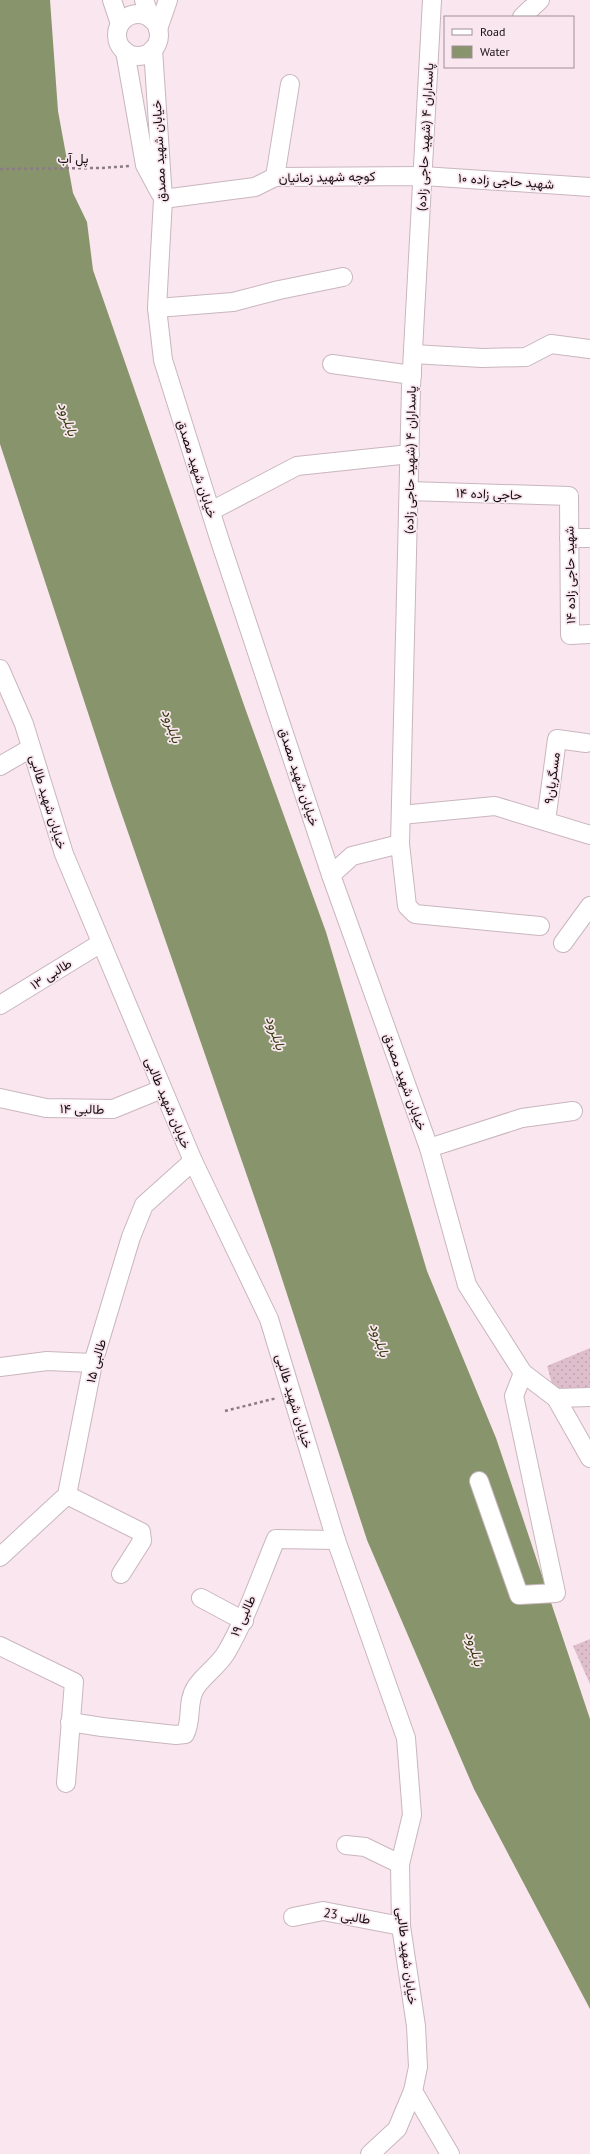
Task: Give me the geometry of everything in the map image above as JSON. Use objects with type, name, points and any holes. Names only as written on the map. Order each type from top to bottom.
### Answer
[{"type":"street","points":[[112,0],[120,24],[117,36],[121,47],[125,51],[136,56],[148,53],[153,49],[158,40],[155,24],[144,0]]},
{"type":"street","points":[[155,24],[168,0]]},
{"type":"street","name":"پاسداران ۴ (شهید حاجی زاده)","points":[[432,0],[438,18],[423,176],[412,375],[400,844],[407,906],[415,914],[540,926]]},
{"type":"street","points":[[523,16],[540,0]]},
{"type":"street","points":[[120,24],[129,16],[134,15],[146,16],[155,24]]},
{"type":"street","name":"خیابان شهید مصدق","points":[[153,49],[163,199],[157,308],[163,360],[331,875],[429,1148],[467,1285],[523,1373],[556,1398],[590,1458]]},
{"type":"street","points":[[125,51],[145,165],[163,199]]},
{"type":"street","points":[[275,177],[290,84]]},
{"type":"street","name":"کوچه شهید زمانیان","points":[[163,199],[255,188],[275,177],[423,176]]},
{"type":"street","name":"شهید حاجی زاده ۱۰","points":[[423,176],[590,186]]},
{"type":"street","points":[[157,308],[233,302],[279,290],[343,277]]},
{"type":"street","points":[[413,354],[482,358],[526,357],[551,344],[590,349]]},
{"type":"street","points":[[332,364],[412,375]]},
{"type":"street","points":[[211,511],[297,466],[410,454]]},
{"type":"street","name":"حاجی زاده ۱۴","points":[[409,491],[569,496]]},
{"type":"street","name":"شهید حاجی زاده ۱۴","points":[[569,496],[570,634],[590,634]]},
{"type":"street","points":[[569,538],[590,538]]},
{"type":"street","name":"خیابان شهید طالبی","points":[[0,669],[24,724],[64,854],[193,1161],[269,1319],[336,1540],[406,1738],[412,1816],[400,1864],[401,1926],[416,2026],[418,2067],[413,2091],[397,2129],[370,2154]]},
{"type":"street","name":"مسگریان۹","points":[[546,821],[557,739],[586,743]]},
{"type":"street","points":[[0,766],[31,748]]},
{"type":"street","points":[[401,816],[495,806],[590,835]]},
{"type":"street","points":[[331,875],[352,856],[400,844]]},
{"type":"street","points":[[563,943],[590,906]]},
{"type":"street","name":"طالبی ۱۳","points":[[0,1005],[101,943]]},
{"type":"street","name":"طالبی ۱۴","points":[[0,1098],[46,1108],[113,1109],[162,1089]]},
{"type":"street","points":[[429,1148],[522,1118],[573,1112]]},
{"type":"street","name":"طالبی ۱۵","points":[[67,1495],[94,1364],[131,1237],[144,1205],[193,1161]]},
{"type":"street","points":[[0,1367],[47,1361],[94,1364]]},
{"type":"street","points":[[479,1481],[520,1595],[556,1593],[514,1396],[523,1373]]},
{"type":"street","points":[[556,1398],[590,1397]]},
{"type":"street","points":[[0,1557],[67,1495],[141,1532],[142,1541],[121,1574]]},
{"type":"street","name":"طالبی ۱۹","points":[[70,1722],[107,1728],[176,1735],[185,1734],[190,1726],[189,1702],[196,1688],[225,1655],[244,1621],[276,1538],[336,1540]]},
{"type":"street","points":[[201,1598],[244,1621]]},
{"type":"street","points":[[0,1646],[74,1682],[66,1782]]},
{"type":"street","points":[[346,1844],[366,1847],[400,1864]]},
{"type":"street","name":"طالبی 23","points":[[293,1917],[323,1911],[401,1926]]},
{"type":"street","points":[[413,2091],[450,2154]]},
{"type":"path","name":"پل آب","points":[[0,169],[102,168],[145,165]]},
{"type":"path","points":[[225,1411],[292,1394]]},
{"type":"shaded area","points":[[590,1348],[590,1396],[556,1398],[547,1366]]},
{"type":"shaded area","points":[[590,1639],[590,1684],[573,1646]]},
{"type":"water","name":"بابلرود","points":[[0,0],[50,0],[58,111],[73,193],[87,222],[93,270],[245,708],[326,932],[427,1271],[496,1438],[590,1719],[590,2009],[474,1789],[367,1540],[272,1248],[112,786],[0,444]]}]
